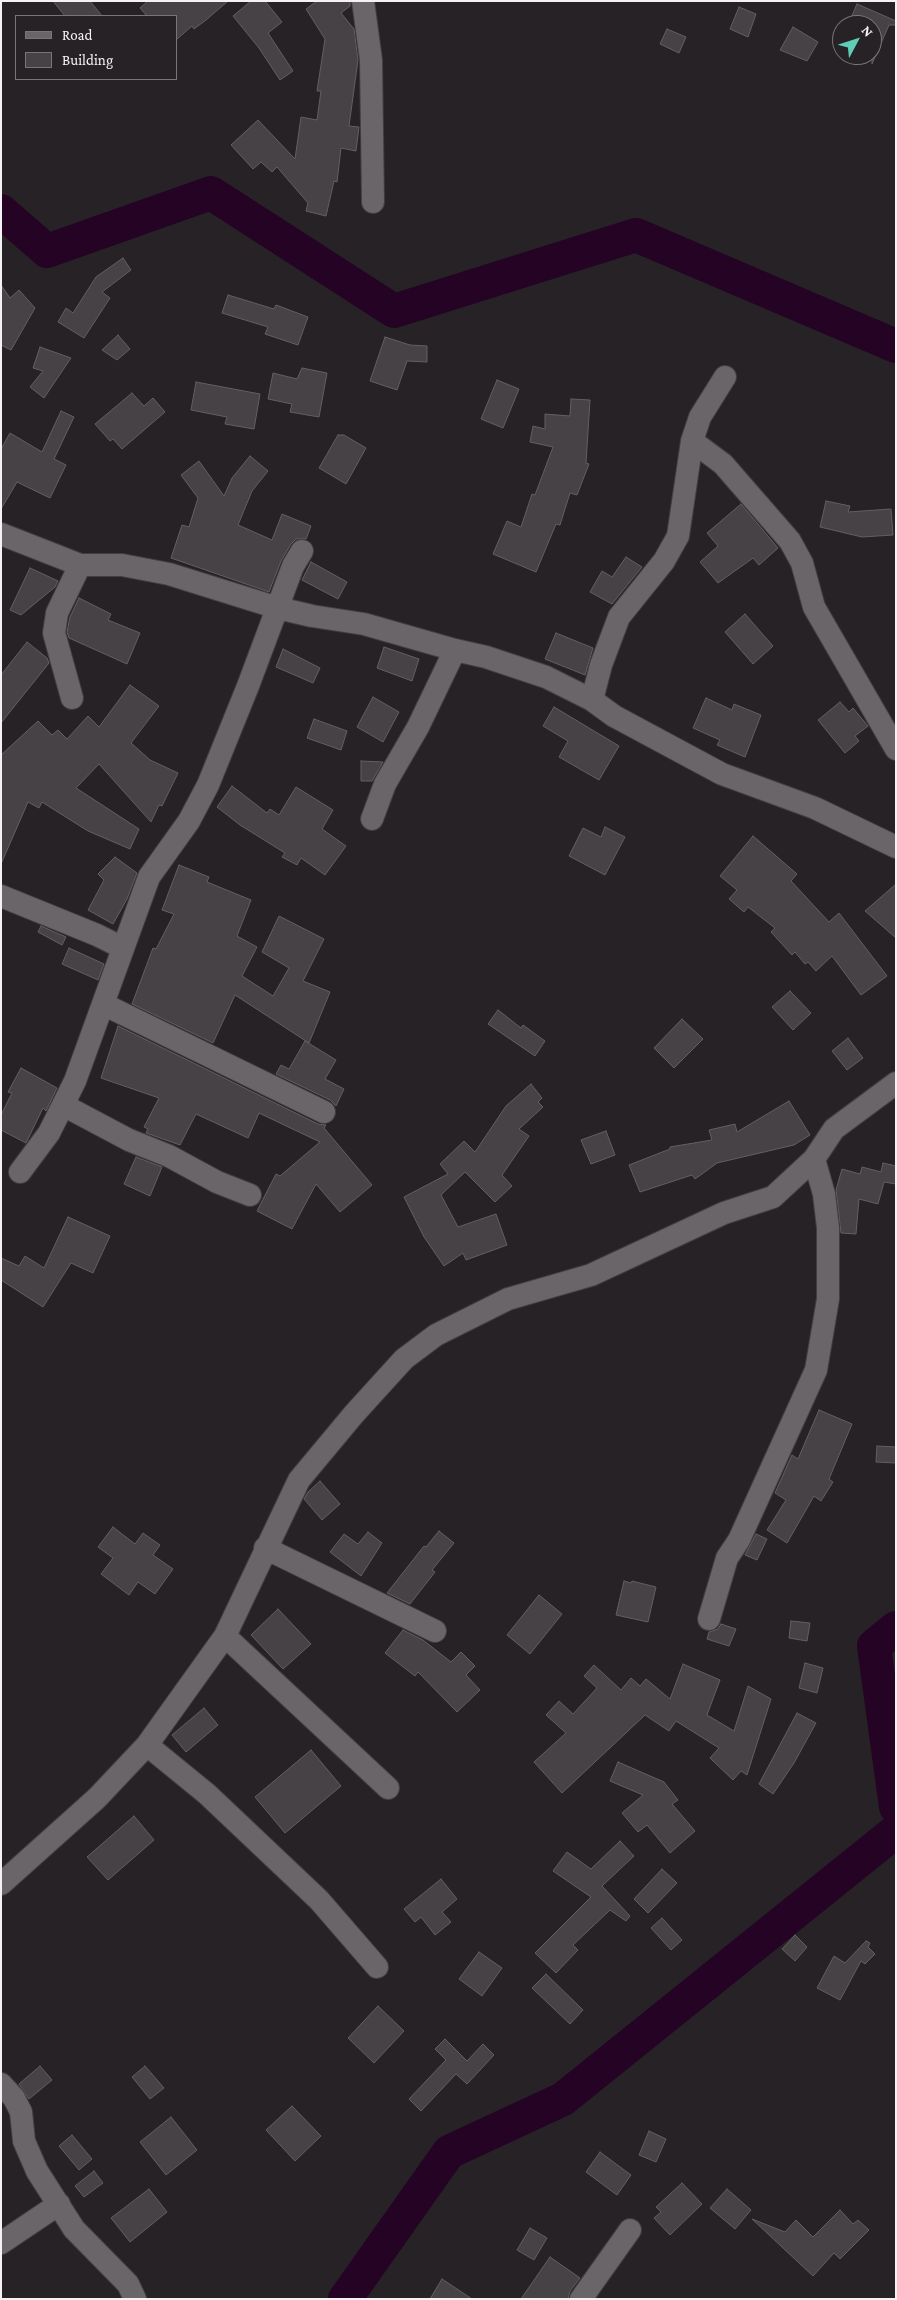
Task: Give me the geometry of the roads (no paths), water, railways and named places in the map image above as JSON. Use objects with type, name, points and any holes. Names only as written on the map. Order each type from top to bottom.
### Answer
[{"type":"street","points":[[363,1],[371,60],[372,202]]},
{"type":"street","points":[[592,700],[601,665],[619,616],[664,561],[678,536],[692,440],[700,417],[724,377]]},
{"type":"street","points":[[692,440],[723,464],[790,541],[802,562],[814,607],[896,749]]},
{"type":"street","points":[[1,534],[80,565],[122,566],[169,574],[278,608],[312,616],[364,624],[546,677],[592,700],[614,716],[722,774],[815,808],[896,847]]},
{"type":"street","points":[[20,1172],[48,1133],[76,1081],[149,878],[189,821],[208,784],[293,566],[302,551]]},
{"type":"street","points":[[72,698],[54,633],[58,614],[80,565]]},
{"type":"street","points":[[372,819],[385,784],[418,727],[455,650]]},
{"type":"street","points":[[1,896],[123,948]]},
{"type":"street","points":[[103,1004],[324,1112]]},
{"type":"street","points":[[1,1884],[97,1798],[147,1745],[225,1636],[300,1480],[354,1414],[404,1359],[436,1335],[508,1299],[591,1274],[724,1214],[773,1197],[814,1159],[834,1129],[896,1082]]},
{"type":"street","points":[[63,1105],[129,1140],[169,1156],[216,1182],[250,1195]]},
{"type":"street","points":[[709,1619],[727,1558],[739,1540],[816,1370],[828,1299],[828,1228],[824,1194],[814,1159]]},
{"type":"street","points":[[266,1548],[435,1631]]},
{"type":"street","points":[[225,1636],[388,1788]]},
{"type":"street","points":[[147,1745],[207,1794],[319,1900],[377,1967]]},
{"type":"street","points":[[1,2084],[14,2098],[21,2112],[24,2141],[38,2171],[74,2230],[128,2284],[136,2299]]},
{"type":"street","points":[[1,2243],[59,2204]]},
{"type":"street","points":[[581,2299],[630,2230]]},
{"type":"waterway","points":[[1,211],[47,251],[211,193],[394,311],[636,235],[896,346]]},
{"type":"waterway","points":[[896,1628],[874,1646],[896,1807]]},
{"type":"waterway","points":[[345,2299],[449,2152],[563,2099],[896,1831]]}]
